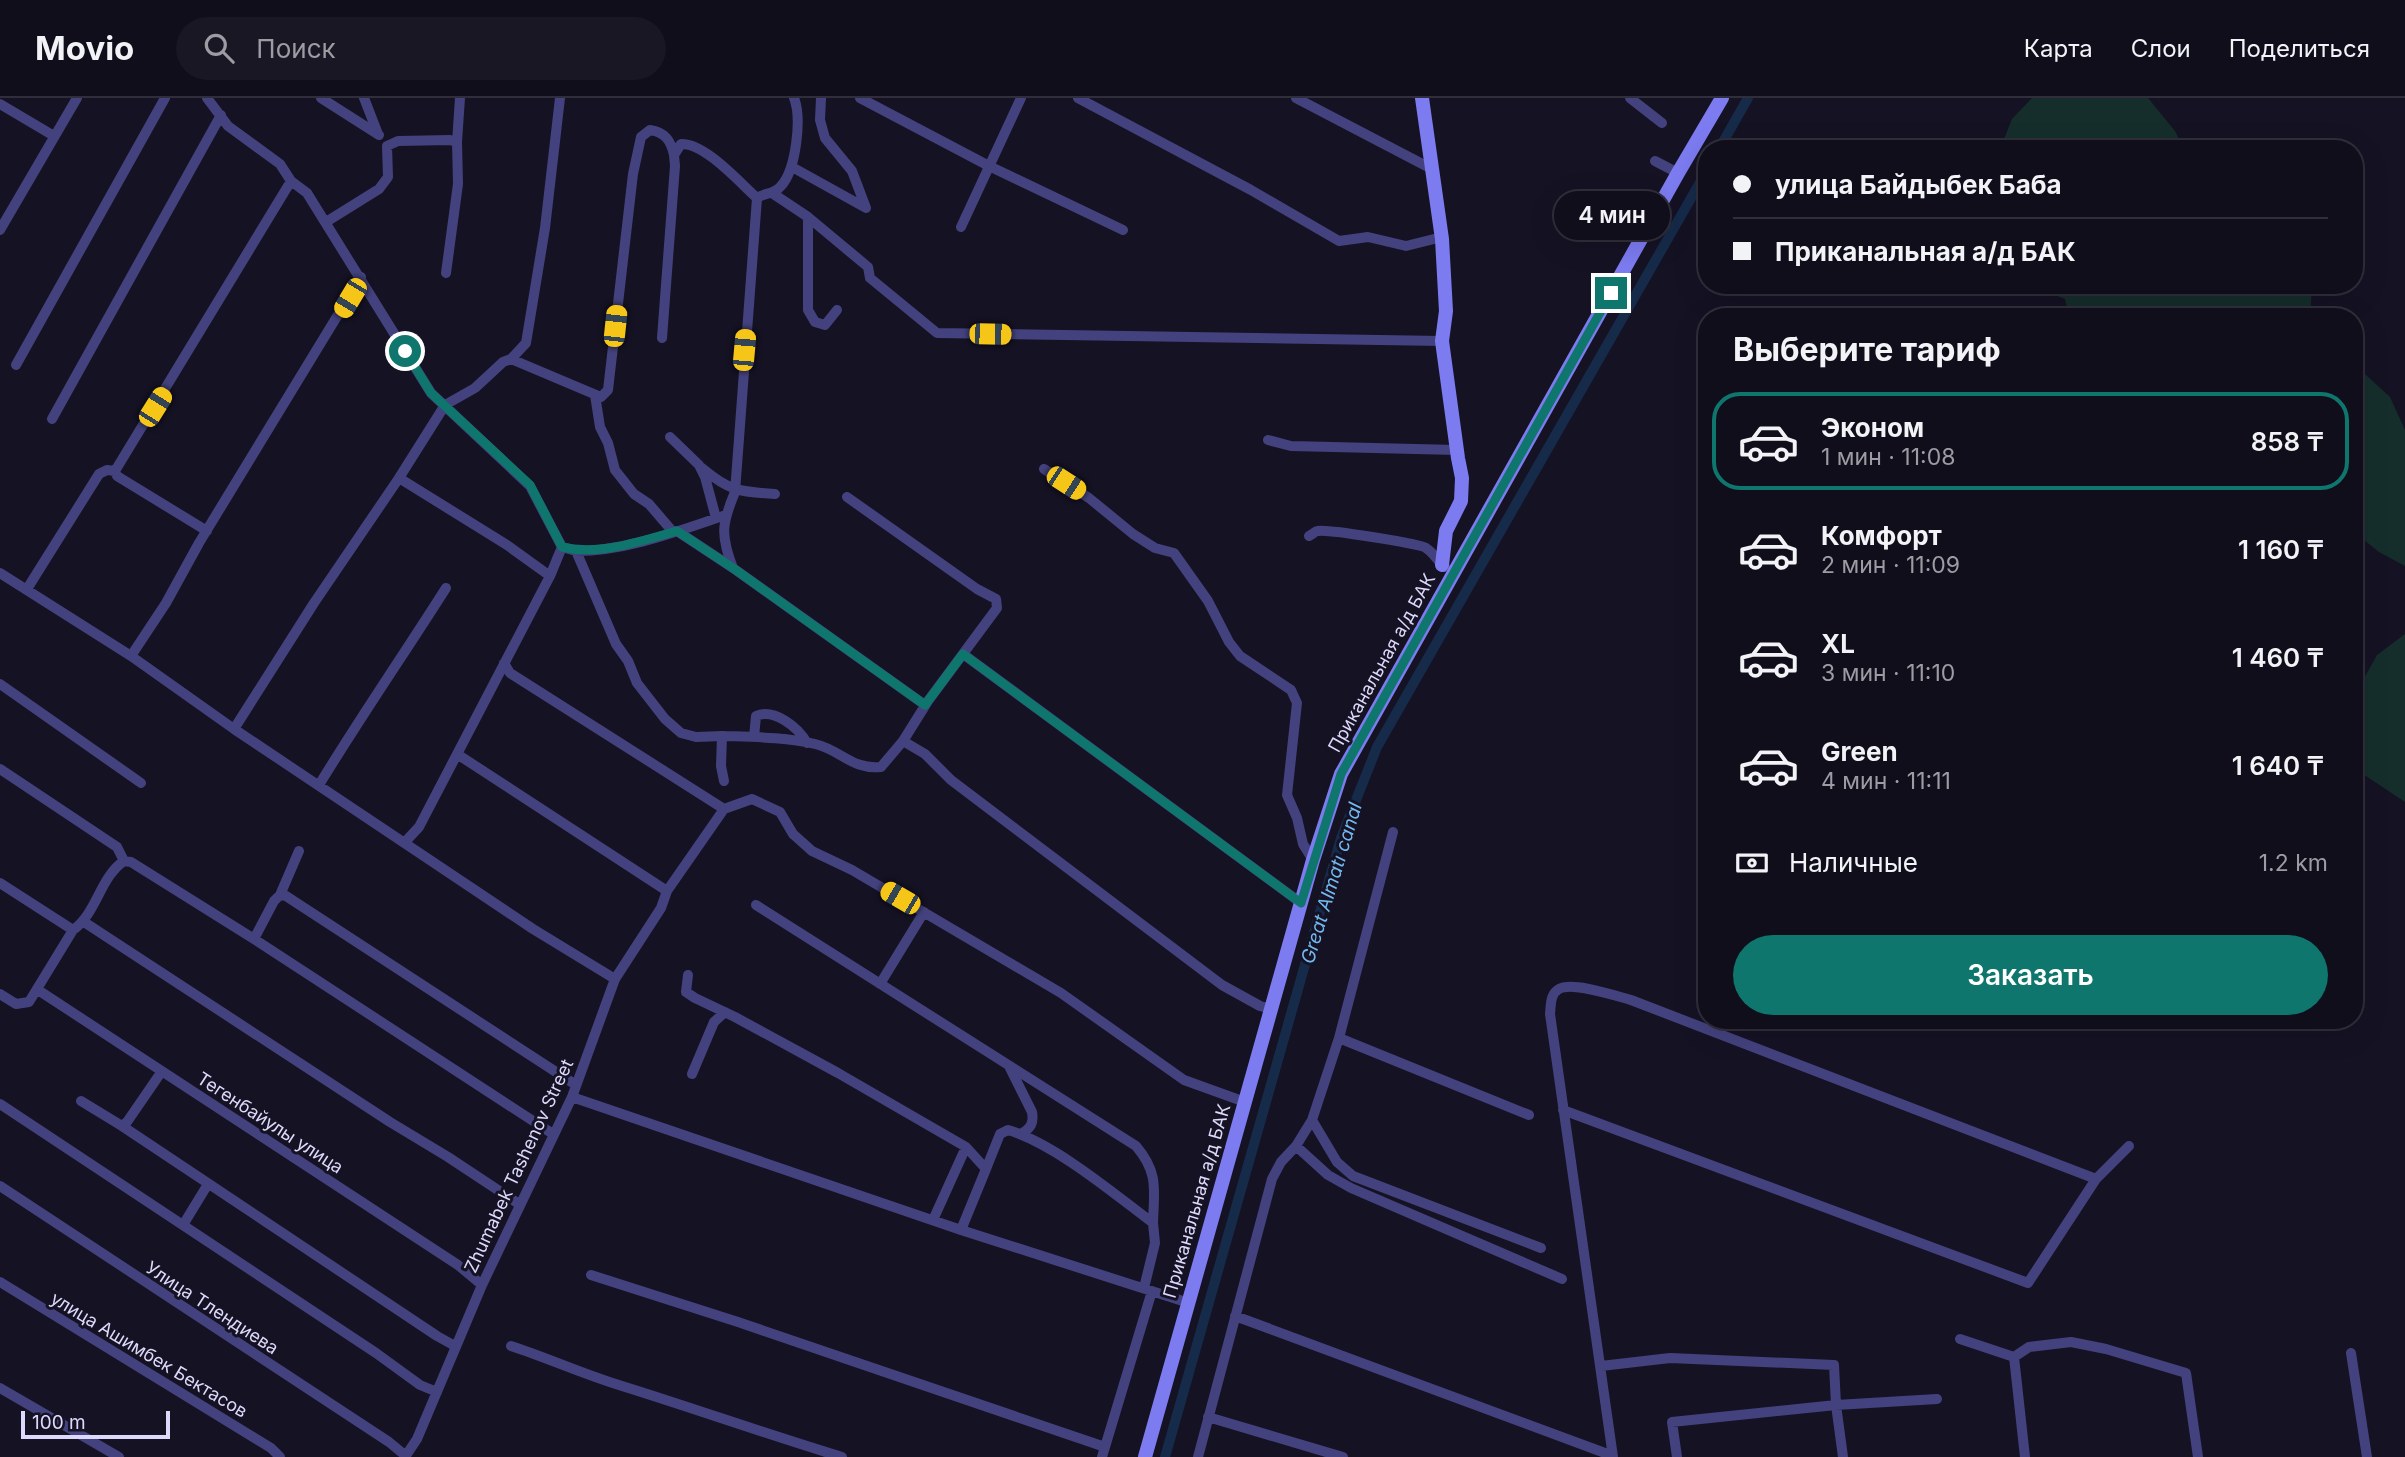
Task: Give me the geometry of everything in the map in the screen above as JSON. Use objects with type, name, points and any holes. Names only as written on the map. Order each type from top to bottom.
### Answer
[{"type":"main road","points":[[1422,98],[1441,237],[1446,311],[1442,341],[1462,478],[1461,501],[1446,531],[1442,565]]},
{"type":"main road","name":"Приканальная а/д БАК","points":[[1145,1457],[1301,903],[1341,774],[1678,173],[1723,98]]},
{"type":"street","points":[[2,224],[77,98]]},
{"type":"street","points":[[16,365],[165,98]]},
{"type":"street","points":[[207,98],[228,126],[280,164],[291,181],[307,193],[431,393],[530,485],[562,547],[576,551],[624,545],[675,532],[721,516],[735,489],[757,198]]},
{"type":"street","points":[[321,98],[379,135]]},
{"type":"street","points":[[326,222],[379,189],[388,177],[387,146],[379,135],[364,98]]},
{"type":"street","points":[[446,273],[458,184],[460,98]]},
{"type":"street","points":[[234,729],[445,405],[475,388],[526,343],[545,228],[560,98]]},
{"type":"street","points":[[772,193],[783,184],[792,167],[797,123],[794,98]]},
{"type":"street","points":[[792,167],[866,208],[852,171],[825,138],[820,120],[821,98]]},
{"type":"street","points":[[860,98],[989,166],[1123,230]]},
{"type":"street","points":[[961,227],[1021,98]]},
{"type":"street","points":[[1078,98],[1251,190],[1339,241],[1368,237],[1406,246],[1441,237]]},
{"type":"street","points":[[1296,98],[1430,168]]},
{"type":"street","points":[[1630,98],[1662,123]]},
{"type":"street","points":[[0,104],[54,136]]},
{"type":"street","points":[[52,419],[221,115]]},
{"type":"street","points":[[511,359],[601,397],[608,390],[633,174],[641,138],[650,130],[659,131],[671,142],[675,166],[662,338]]},
{"type":"street","points":[[387,146],[398,141],[457,142]]},
{"type":"street","points":[[674,155],[681,144],[691,144],[706,153],[757,198]]},
{"type":"street","points":[[1655,161],[1678,173]]},
{"type":"street","points":[[115,471],[291,181]]},
{"type":"street","points":[[757,198],[764,193],[772,193],[808,217],[868,267],[870,278],[937,333],[1442,341]]},
{"type":"street","points":[[808,217],[808,310],[815,322],[825,325],[837,310]]},
{"type":"street","points":[[131,656],[166,603],[361,277]]},
{"type":"street","points":[[595,395],[600,427],[608,443],[615,470],[634,494],[649,505],[675,532],[733,568],[925,705]]},
{"type":"street","points":[[670,437],[699,466],[727,488],[740,492],[775,494]]},
{"type":"street","points":[[1268,440],[1291,446],[1457,450]]},
{"type":"street","points":[[699,466],[723,520],[726,550],[733,568]]},
{"type":"street","points":[[1044,468],[1089,498],[1154,548],[1174,553],[1208,601],[1229,642],[1241,656],[1291,690],[1297,703],[1287,794],[1297,818],[1303,844],[1314,860]]},
{"type":"street","points":[[27,589],[99,474],[107,470],[115,471]]},
{"type":"street","points":[[115,471],[117,476],[149,497],[207,531]]},
{"type":"street","points":[[399,478],[507,545],[550,576]]},
{"type":"street","points":[[576,551],[616,645],[628,662],[637,683],[665,719],[681,733],[695,737],[754,737],[807,743],[834,751],[855,765],[881,767],[903,741],[925,705],[997,608],[996,599],[846,497]]},
{"type":"street","points":[[1309,536],[1316,531],[1344,531],[1415,544],[1426,547],[1454,574]]},
{"type":"street","points":[[405,842],[419,827],[550,576],[562,547]]},
{"type":"street","points":[[0,573],[131,656],[234,729],[533,929],[615,979]]},
{"type":"street","points":[[319,785],[446,588]]},
{"type":"street","points":[[963,654],[1301,903]]},
{"type":"street","points":[[504,663],[510,673],[724,809],[752,799],[780,812],[793,834],[812,850],[852,870],[1061,993],[1184,1080],[1245,1102]]},
{"type":"street","points":[[0,684],[141,783]]},
{"type":"street","points":[[754,737],[756,716],[770,714],[794,727],[807,743]]},
{"type":"street","points":[[722,736],[721,766],[724,781]]},
{"type":"street","points":[[903,741],[925,754],[951,780],[1222,985],[1260,1006],[1271,1009]]},
{"type":"street","points":[[457,754],[667,891]]},
{"type":"street","points":[[0,769],[117,847],[124,861]]},
{"type":"street","name":"Zhumabek Tashenov Street","points":[[406,1457],[417,1439],[455,1346],[519,1204],[572,1097],[615,979],[661,908],[667,891],[724,809]]},
{"type":"street","points":[[1198,1457],[1272,1179],[1312,1120],[1339,1038],[1394,832]]},
{"type":"street","points":[[254,939],[274,901],[280,895],[299,851]]},
{"type":"street","points":[[0,994],[16,1004],[29,1002],[73,930],[84,922],[115,867],[124,861],[131,862],[553,1134]]},
{"type":"street","points":[[0,883],[73,930]]},
{"type":"street","points":[[280,895],[576,1085]]},
{"type":"street","points":[[591,1276],[738,1322],[1104,1452],[1148,1289],[1155,1243],[1154,1180],[1148,1160],[1136,1146],[756,905]]},
{"type":"street","points":[[880,984],[924,912]]},
{"type":"street","points":[[84,922],[519,1204]]},
{"type":"street","points":[[688,975],[686,992],[838,1073],[966,1147],[986,1169]]},
{"type":"street","points":[[1235,1316],[1613,1456],[1550,1014],[1552,998],[1557,990],[1563,987],[1578,987],[1631,1000],[1698,1026]]},
{"type":"street","name":"Тегенбайулы улица","points":[[38,990],[458,1265],[482,1285]]},
{"type":"street","points":[[692,1074],[714,1023],[725,1012]]},
{"type":"street","points":[[1706,1029],[2096,1179]]},
{"type":"street","points":[[1339,1038],[1530,1115]]},
{"type":"street","points":[[1010,1068],[1032,1112],[1031,1127],[1021,1134]]},
{"type":"street","points":[[122,1126],[162,1071]]},
{"type":"street","points":[[572,1097],[961,1230],[1189,1303]]},
{"type":"street","points":[[81,1101],[455,1346]]},
{"type":"street","points":[[0,1104],[376,1353],[420,1385],[437,1392]]},
{"type":"street","points":[[1563,1110],[2028,1283],[2096,1179],[2129,1146]]},
{"type":"street","points":[[1312,1120],[1337,1162],[1353,1176],[1542,1248]]},
{"type":"street","points":[[961,1230],[1000,1135],[1008,1130],[1021,1134],[1072,1164],[1153,1223]]},
{"type":"street","points":[[1296,1146],[1328,1175],[1351,1188],[1562,1279]]},
{"type":"street","points":[[933,1220],[966,1147]]},
{"type":"street","points":[[183,1225],[208,1184]]},
{"type":"street","name":"Улица Тлендиева","points":[[0,1186],[389,1442],[406,1457]]},
{"type":"street","name":"улица Ашимбек Бектасов","points":[[0,1282],[271,1448],[280,1457]]},
{"type":"street","points":[[1960,1339],[2014,1357]]},
{"type":"street","points":[[2014,1357],[2029,1347],[2071,1342],[2106,1349],[2186,1374],[2197,1457]]},
{"type":"street","points":[[511,1346],[620,1386],[842,1457]]},
{"type":"street","points":[[2351,1353],[2367,1457]]},
{"type":"street","points":[[2014,1357],[2025,1457]]},
{"type":"street","points":[[1601,1366],[1670,1358],[1834,1365],[1843,1457]]},
{"type":"street","points":[[0,1388],[119,1457]]},
{"type":"street","points":[[1677,1457],[1672,1422],[1836,1405],[1937,1399]]},
{"type":"street","points":[[1208,1417],[1343,1457]]},
{"type":"green space","points":[[2032,98],[2148,98],[2180,140],[2004,140],[2012,119]]},
{"type":"green space","points":[[2052,294],[2311,294],[2311,308],[2067,308],[2065,299]]},
{"type":"green space","points":[[2363,372],[2390,397],[2405,430],[2405,566],[2379,552],[2363,539]]},
{"type":"green space","points":[[2405,634],[2405,802],[2363,774],[2363,680],[2377,655]]},
{"type":"waterway","name":"Great Almatı canal","points":[[1724,140],[1748,98]]},
{"type":"waterway","name":"Great Almatı canal","points":[[1165,1457],[1341,838],[1377,747],[1698,186]]},
{"type":"route","points":[[405,351],[431,393],[530,485],[562,547],[587,551],[624,545],[677,531],[839,642],[925,705],[963,654],[1301,903],[1341,774],[1611,293]]}]
